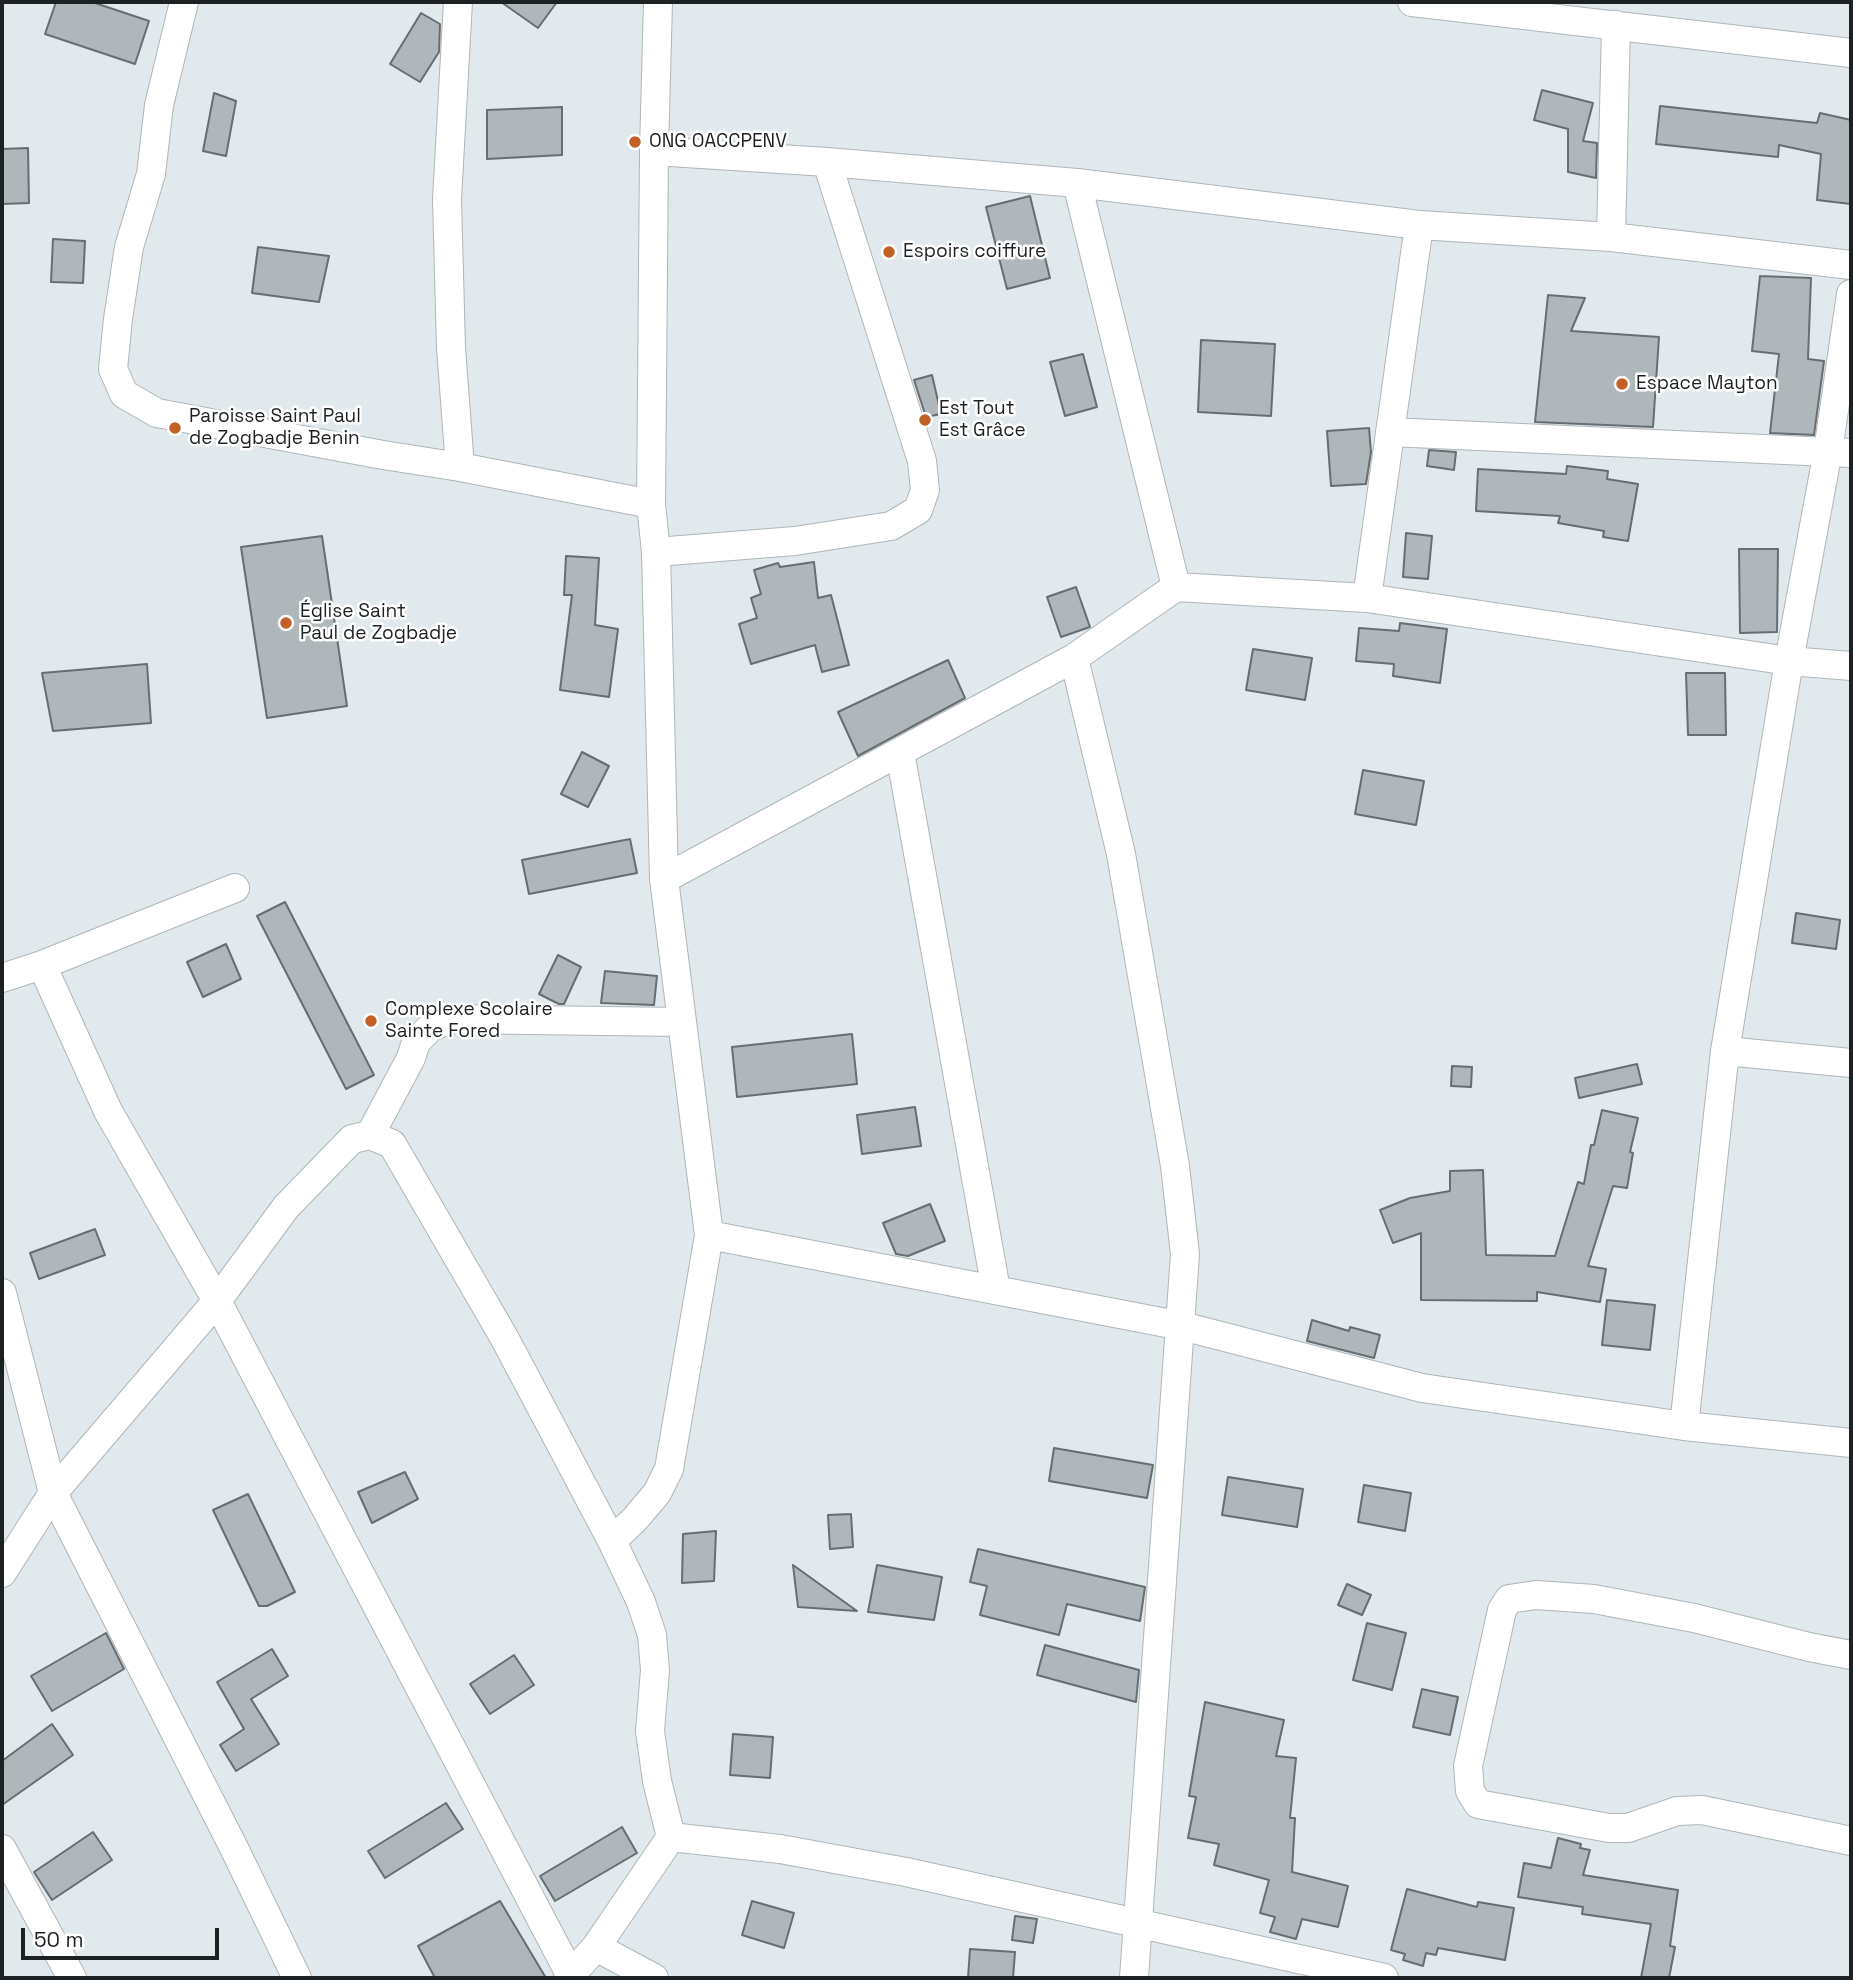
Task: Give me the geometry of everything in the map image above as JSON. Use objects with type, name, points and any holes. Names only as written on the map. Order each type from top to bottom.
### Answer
[{"type":"street","points":[[184,2],[159,105],[151,174],[130,247],[122,295],[113,369],[124,394],[158,413],[651,504]]},
{"type":"street","points":[[458,2],[447,200],[451,348],[460,467]]},
{"type":"street","points":[[612,1541],[635,1520],[657,1493],[669,1469],[709,1235],[664,879],[656,552],[651,504],[653,151],[657,2]]},
{"type":"street","points":[[1412,2],[1851,53]]},
{"type":"street","points":[[1611,237],[1616,25]]},
{"type":"street","points":[[653,151],[827,162],[1077,183],[1419,225],[1611,237],[1851,265]]},
{"type":"street","points":[[656,552],[795,541],[891,526],[918,510],[925,490],[922,461],[827,162]]},
{"type":"street","points":[[1077,183],[1176,587]]},
{"type":"street","points":[[1367,598],[1419,225]]},
{"type":"street","points":[[1684,1426],[1725,1051],[1789,661],[1840,452],[1851,294]]},
{"type":"street","points":[[1390,432],[1840,452]]},
{"type":"street","points":[[664,879],[1074,658],[1176,587],[1367,598],[1789,661],[1851,666]]},
{"type":"street","points":[[1074,658],[1121,854],[1175,1166],[1185,1254],[1135,1978]]},
{"type":"street","points":[[900,752],[996,1290]]},
{"type":"street","points":[[2,978],[42,965],[235,888]]},
{"type":"street","points":[[2,1573],[53,1493],[217,1301],[286,1208],[352,1139],[370,1135],[392,1144],[505,1339],[612,1541],[640,1602],[652,1635],[654,1670],[650,1731],[657,1781],[671,1838],[596,1947],[569,1976],[217,1301],[107,1111],[42,965]]},
{"type":"street","points":[[370,1135],[411,1058],[416,1042],[431,1027],[453,1019],[682,1022]]},
{"type":"street","points":[[1725,1051],[1851,1063]]},
{"type":"street","points":[[709,1235],[1182,1326],[1422,1388],[1684,1426],[1851,1443]]},
{"type":"street","points":[[2,1293],[53,1493],[297,1978]]},
{"type":"street","points":[[1851,1655],[1694,1618],[1594,1600],[1535,1595],[1509,1599],[1502,1610],[1468,1766],[1470,1791],[1478,1804],[1609,1828],[1628,1828],[1677,1811],[1702,1810],[1851,1841]]},
{"type":"street","points":[[671,1838],[780,1849],[906,1872],[1384,1978]]},
{"type":"street","points":[[2,1849],[72,1978]]},
{"type":"street","points":[[596,1947],[654,1978]]},
{"type":"building","points":[[56,2],[92,2],[149,21],[135,64],[45,34]]},
{"type":"building","points":[[501,2],[557,2],[538,28]]},
{"type":"building","points":[[421,13],[440,24],[439,52],[420,82],[390,64]]},
{"type":"building","points":[[1542,90],[1593,103],[1583,141],[1597,143],[1596,178],[1568,172],[1568,129],[1534,120]]},
{"type":"building","points":[[214,93],[236,101],[226,156],[203,151]]},
{"type":"building","points":[[1660,106],[1817,123],[1820,113],[1851,120],[1851,204],[1817,200],[1821,154],[1779,145],[1778,157],[1656,144]]},
{"type":"building","points":[[562,107],[562,155],[487,159],[487,110]]},
{"type":"building","points":[[28,148],[29,203],[2,204],[2,149]]},
{"type":"building","points":[[1030,196],[1050,278],[1007,289],[986,207]]},
{"type":"building","points":[[53,239],[85,241],[83,283],[51,282]]},
{"type":"building","points":[[258,247],[329,256],[319,302],[252,293]]},
{"type":"building","points":[[1760,276],[1811,278],[1808,359],[1824,361],[1814,435],[1770,433],[1779,354],[1752,351]]},
{"type":"building","points":[[1548,295],[1585,298],[1571,331],[1659,337],[1653,427],[1535,422]]},
{"type":"building","points":[[1201,340],[1275,344],[1271,416],[1198,412]]},
{"type":"building","points":[[1083,354],[1097,407],[1065,416],[1050,362]]},
{"type":"building","points":[[932,375],[941,414],[926,417],[914,380]]},
{"type":"building","points":[[1369,428],[1371,452],[1366,484],[1331,486],[1327,431]]},
{"type":"building","points":[[1429,450],[1456,452],[1454,470],[1427,466]]},
{"type":"building","points":[[1567,466],[1608,471],[1607,479],[1638,484],[1628,541],[1603,537],[1604,531],[1558,523],[1560,516],[1476,511],[1478,469],[1566,474]]},
{"type":"building","points":[[1406,533],[1432,536],[1428,579],[1403,577]]},
{"type":"building","points":[[322,536],[347,706],[267,718],[241,547]]},
{"type":"building","points":[[1739,549],[1778,549],[1777,632],[1740,633]]},
{"type":"building","points":[[566,556],[599,558],[595,625],[618,629],[609,697],[560,690],[572,595],[564,595]]},
{"type":"building","points":[[814,562],[818,598],[831,595],[849,665],[822,672],[815,645],[751,664],[739,624],[757,618],[751,598],[761,594],[754,570],[778,563],[780,567]]},
{"type":"building","points":[[1076,587],[1090,627],[1061,637],[1047,597]]},
{"type":"building","points":[[1400,623],[1447,629],[1440,683],[1393,676],[1394,664],[1356,661],[1359,628],[1399,631]]},
{"type":"building","points":[[1253,649],[1312,658],[1305,700],[1246,690]]},
{"type":"building","points":[[948,660],[965,698],[858,756],[838,712]]},
{"type":"building","points":[[147,664],[151,723],[53,731],[42,673]]},
{"type":"building","points":[[1686,673],[1725,673],[1726,735],[1688,735]]},
{"type":"building","points":[[582,752],[609,766],[588,807],[561,794]]},
{"type":"building","points":[[1363,770],[1424,781],[1416,825],[1355,814]]},
{"type":"building","points":[[630,839],[637,873],[529,894],[522,860]]},
{"type":"building","points":[[285,902],[374,1075],[346,1089],[257,916]]},
{"type":"building","points":[[1796,913],[1840,920],[1836,949],[1792,943]]},
{"type":"building","points":[[226,944],[241,979],[203,997],[187,962]]},
{"type":"building","points":[[558,955],[581,967],[564,1004],[539,994]]},
{"type":"building","points":[[605,971],[657,976],[654,1005],[601,1003]]},
{"type":"building","points":[[852,1034],[857,1084],[737,1097],[732,1047]]},
{"type":"building","points":[[1637,1064],[1642,1084],[1579,1098],[1575,1078]]},
{"type":"building","points":[[1452,1066],[1472,1067],[1471,1087],[1451,1086]]},
{"type":"building","points":[[915,1107],[921,1146],[862,1154],[857,1115]]},
{"type":"building","points":[[1602,1110],[1638,1118],[1630,1152],[1633,1153],[1627,1188],[1613,1186],[1588,1266],[1606,1269],[1600,1302],[1537,1292],[1537,1301],[1421,1300],[1421,1233],[1393,1243],[1380,1210],[1410,1198],[1450,1191],[1450,1171],[1483,1170],[1486,1255],[1555,1256],[1578,1182],[1584,1184],[1591,1145],[1594,1145]]},
{"type":"building","points":[[930,1204],[945,1241],[908,1256],[896,1254],[883,1223]]},
{"type":"building","points":[[95,1229],[105,1255],[39,1279],[30,1253]]},
{"type":"building","points":[[1607,1300],[1655,1305],[1650,1350],[1602,1345]]},
{"type":"building","points":[[1312,1320],[1349,1331],[1350,1327],[1380,1335],[1374,1358],[1307,1341]]},
{"type":"building","points":[[1054,1448],[1153,1465],[1147,1498],[1049,1481]]},
{"type":"building","points":[[405,1472],[418,1499],[372,1523],[358,1492]]},
{"type":"building","points":[[1228,1477],[1303,1489],[1297,1527],[1222,1515]]},
{"type":"building","points":[[1364,1485],[1411,1493],[1405,1531],[1358,1522]]},
{"type":"building","points":[[248,1494],[295,1592],[267,1606],[259,1606],[213,1510]]},
{"type":"building","points":[[851,1514],[853,1547],[830,1549],[828,1515]]},
{"type":"building","points":[[716,1531],[714,1581],[682,1583],[683,1534]]},
{"type":"building","points":[[978,1549],[1145,1587],[1140,1621],[1067,1604],[1059,1635],[980,1615],[987,1586],[970,1582]]},
{"type":"building","points":[[793,1565],[857,1611],[798,1607]]},
{"type":"building","points":[[877,1565],[942,1577],[934,1620],[868,1612]]},
{"type":"building","points":[[1347,1584],[1371,1595],[1362,1615],[1338,1605]]},
{"type":"building","points":[[1367,1623],[1406,1633],[1392,1690],[1353,1680]]},
{"type":"building","points":[[106,1633],[124,1669],[52,1711],[31,1676]]},
{"type":"building","points":[[1045,1645],[1139,1670],[1136,1702],[1037,1675]]},
{"type":"building","points":[[272,1649],[288,1676],[251,1699],[279,1744],[236,1771],[220,1745],[244,1729],[217,1682]]},
{"type":"building","points":[[514,1655],[534,1685],[490,1714],[470,1684]]},
{"type":"building","points":[[1422,1689],[1458,1697],[1450,1735],[1413,1727]]},
{"type":"building","points":[[1205,1702],[1284,1720],[1276,1756],[1296,1758],[1290,1818],[1295,1818],[1292,1872],[1348,1886],[1338,1927],[1302,1919],[1296,1939],[1270,1932],[1275,1917],[1260,1913],[1269,1880],[1214,1865],[1219,1844],[1188,1838],[1196,1797],[1189,1796]]},
{"type":"building","points":[[52,1724],[73,1755],[2,1805],[2,1761]]},
{"type":"building","points":[[733,1734],[773,1737],[770,1778],[730,1775]]},
{"type":"building","points":[[446,1803],[463,1829],[385,1878],[368,1851]]},
{"type":"building","points":[[622,1827],[637,1853],[555,1901],[540,1876]]},
{"type":"building","points":[[93,1832],[112,1860],[52,1900],[34,1872]]},
{"type":"building","points":[[1558,1838],[1581,1844],[1580,1848],[1590,1850],[1583,1875],[1678,1890],[1670,1946],[1675,1947],[1669,1978],[1641,1978],[1651,1924],[1582,1914],[1583,1907],[1518,1897],[1524,1863],[1551,1868]]},
{"type":"building","points":[[1407,1889],[1477,1907],[1478,1902],[1514,1908],[1505,1960],[1438,1948],[1436,1955],[1426,1953],[1423,1966],[1403,1960],[1405,1954],[1391,1950]]},
{"type":"building","points":[[500,1901],[546,1978],[435,1978],[418,1946]]},
{"type":"building","points":[[752,1901],[794,1913],[784,1948],[742,1935]]},
{"type":"building","points":[[1015,1916],[1037,1919],[1033,1943],[1012,1940]]},
{"type":"building","points":[[970,1949],[1015,1952],[1013,1978],[968,1978]]},
{"type":"place","name":"ONG OACCPENV","points":[[635,142]]},
{"type":"place","name":"Espoirs coiffure","points":[[889,252]]},
{"type":"place","name":"Espace Mayton","points":[[1622,384]]},
{"type":"place","name":"Est Tout Est Grâce","points":[[925,420]]},
{"type":"place","name":"Paroisse Saint Paul de Zogbadje Benin","points":[[175,428]]},
{"type":"place","name":"Église Saint Paul de Zogbadje","points":[[286,623]]},
{"type":"place","name":"Complexe Scolaire Sainte Fored","points":[[371,1021]]}]
